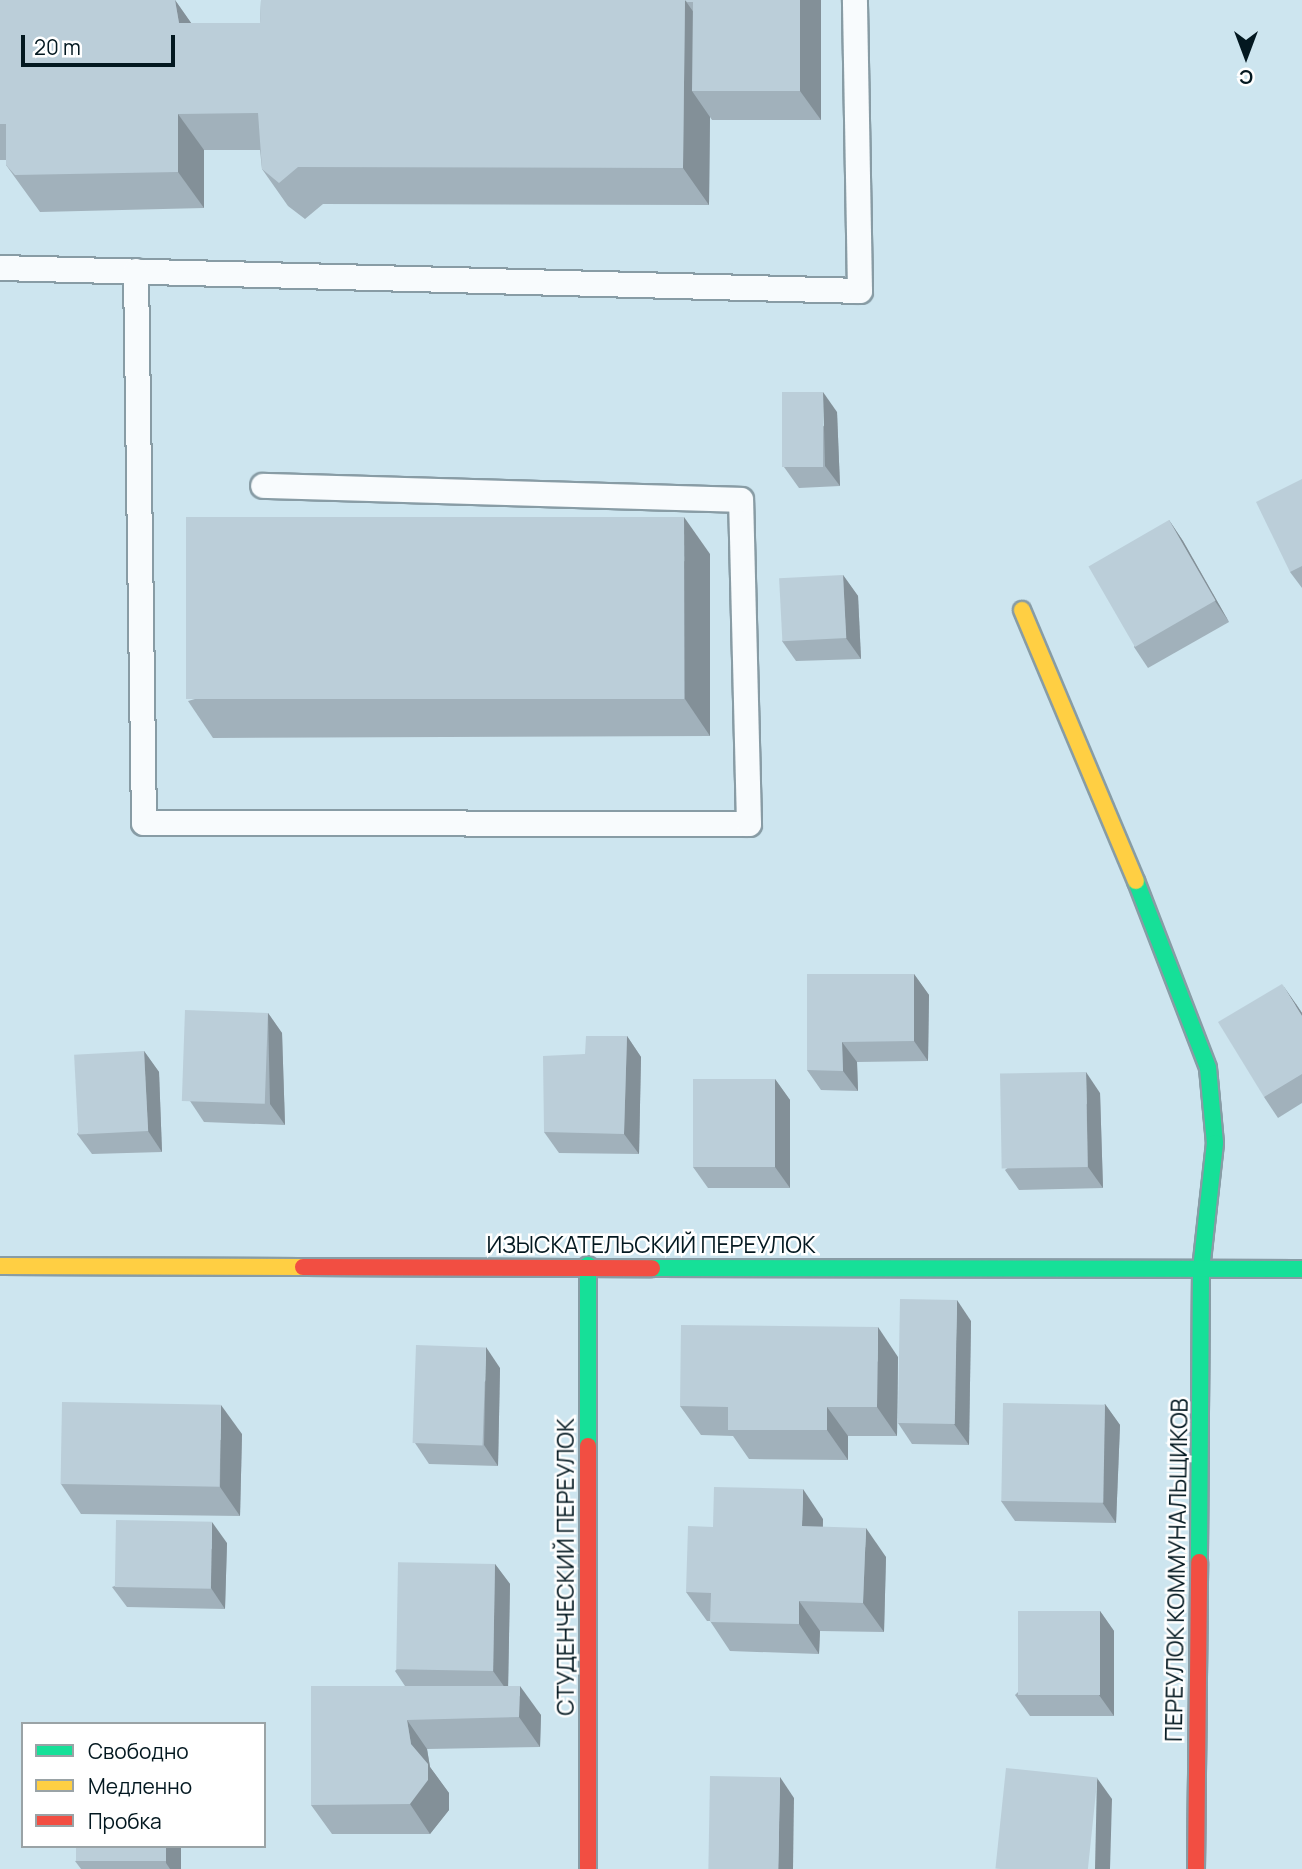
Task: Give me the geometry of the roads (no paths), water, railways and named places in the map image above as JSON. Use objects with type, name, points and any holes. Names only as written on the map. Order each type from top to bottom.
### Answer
[{"type":"street","name":"ПЕРЕУЛОК КОММУНАЛЬЩИКОВ","points":[[1022,610],[1178,980],[1208,1068],[1215,1143],[1201,1270],[1196,1869]]},
{"type":"street","name":"ИЗЫСКАТЕЛЬСКИЙ ПЕРЕУЛОК","points":[[0,1266],[588,1265],[1302,1269]]},
{"type":"street","name":"СТУДЕНЧЕСКИЙ ПЕРЕУЛОК","points":[[588,1265],[588,1869]]},
{"type":"lane","points":[[0,268],[860,291],[855,0]]},
{"type":"lane","points":[[136,271],[144,823],[749,824],[741,500],[263,486]]}]
